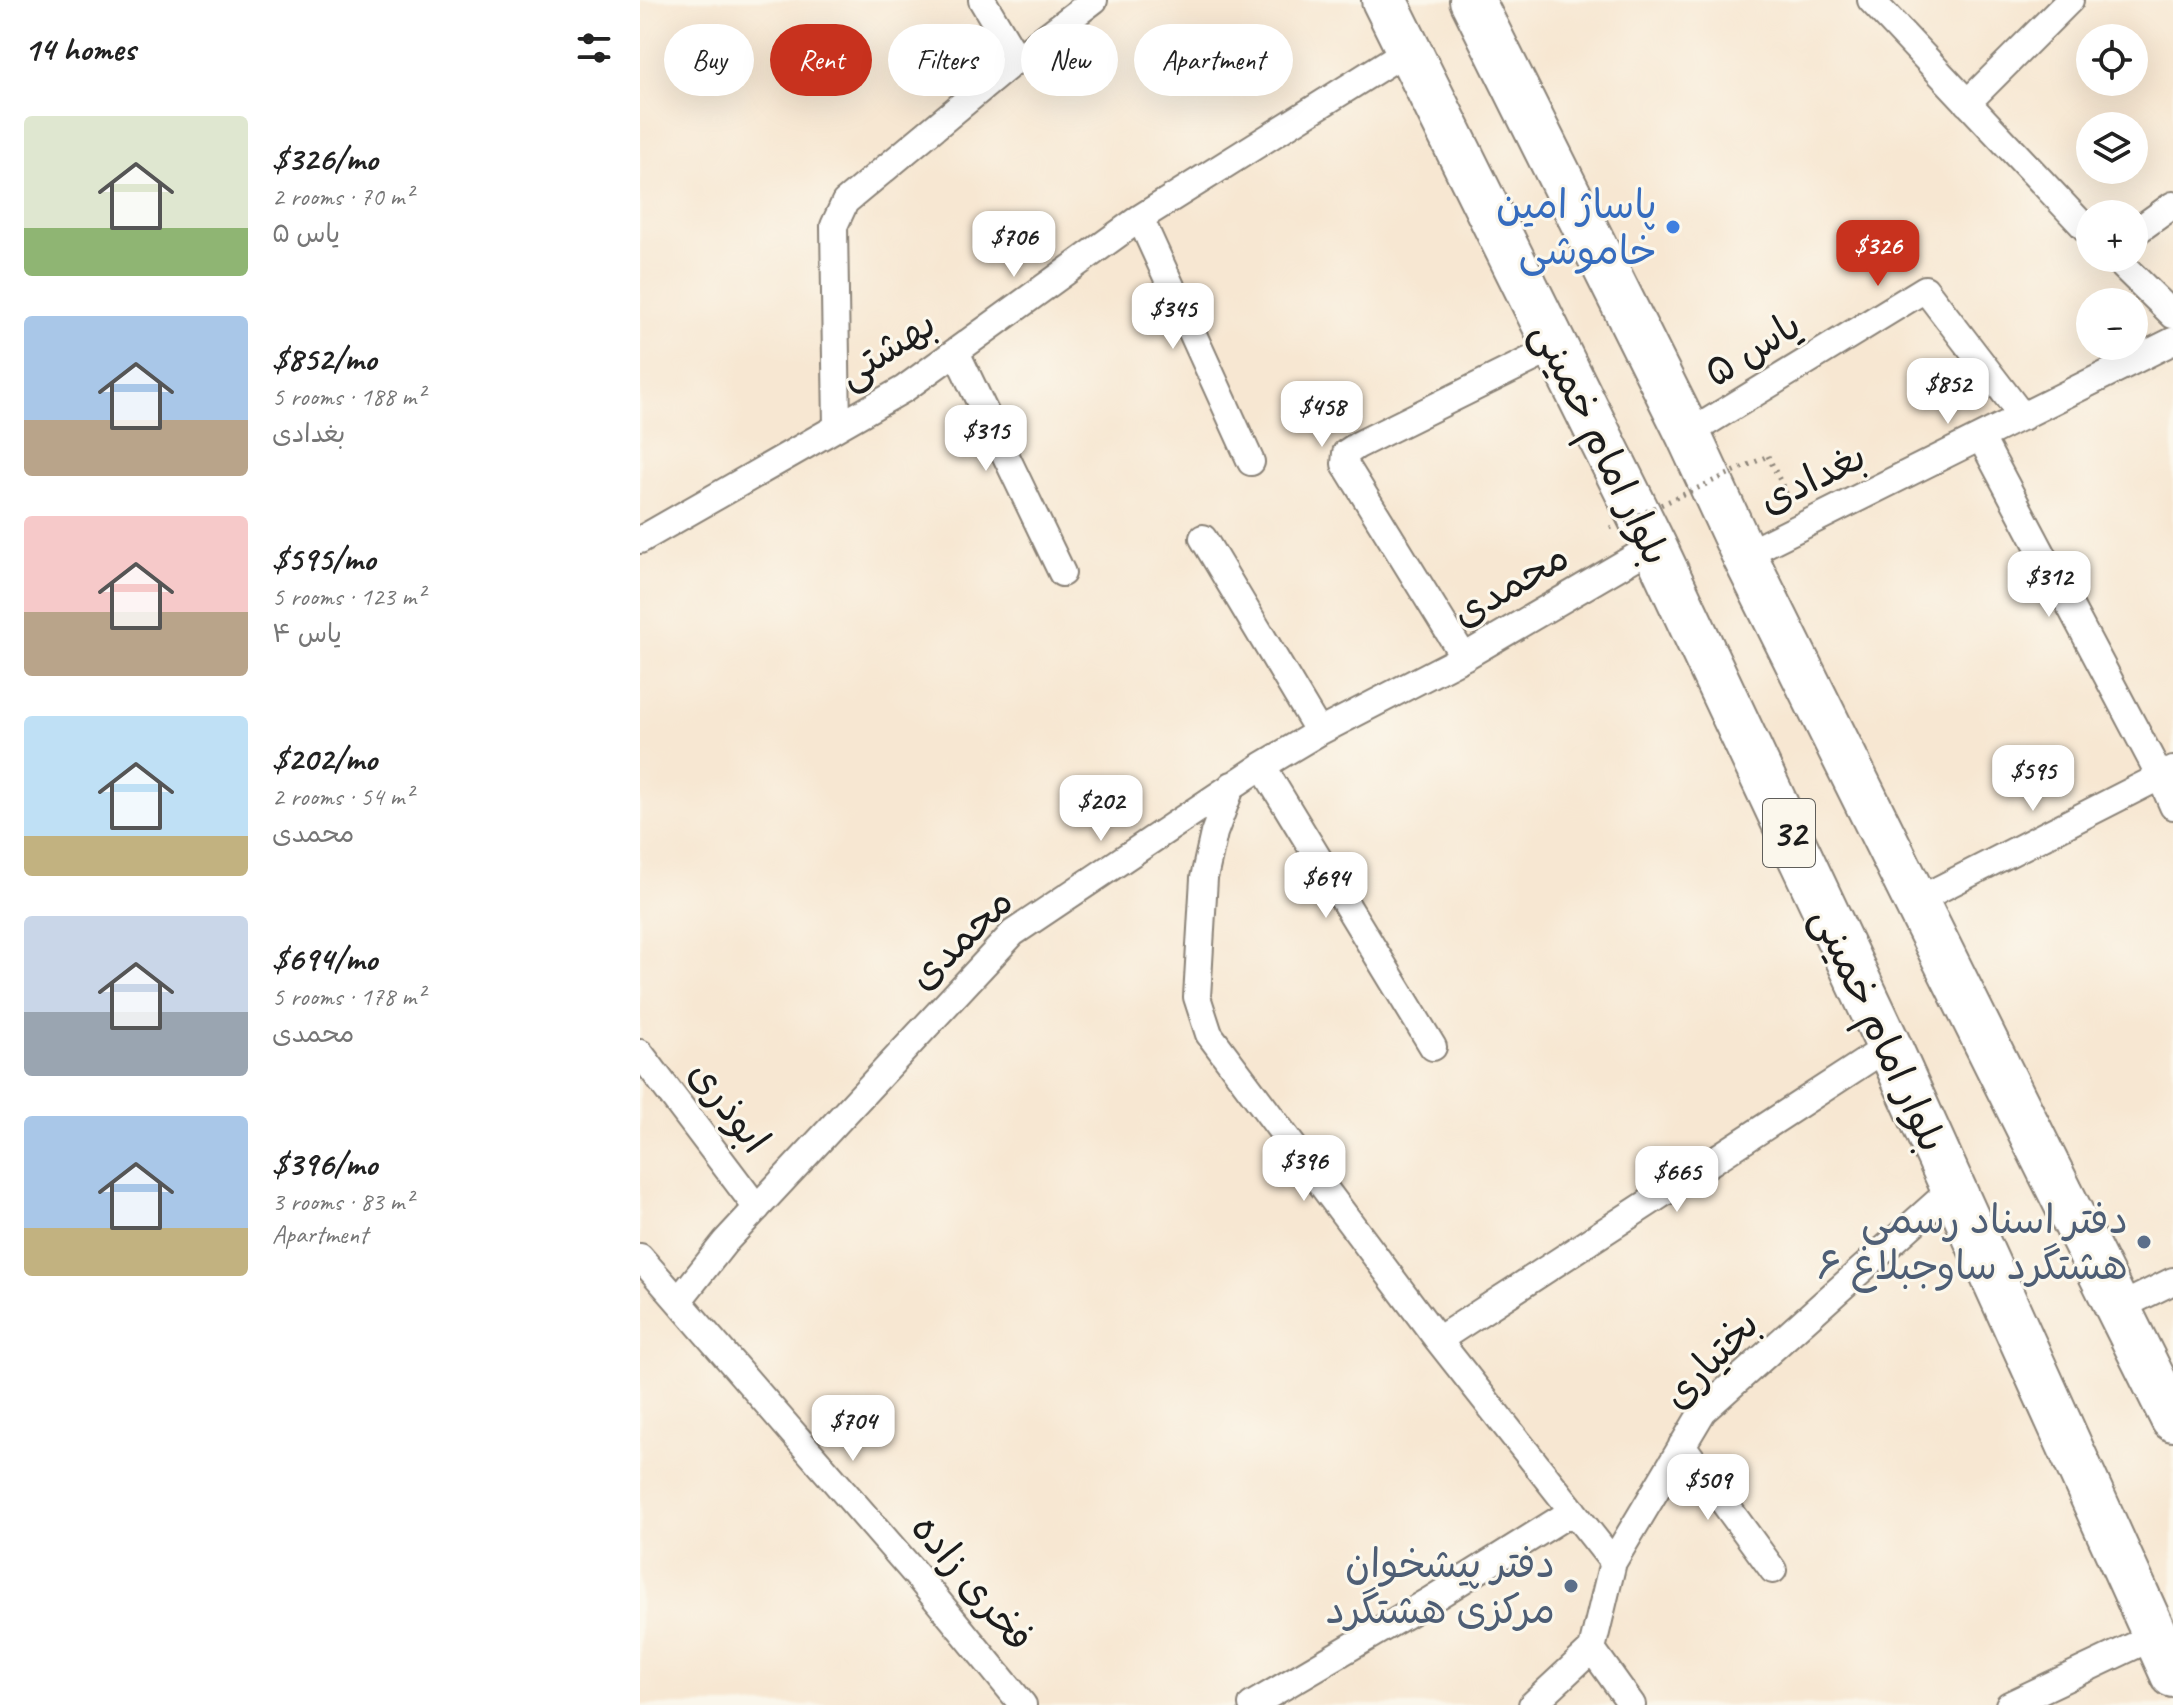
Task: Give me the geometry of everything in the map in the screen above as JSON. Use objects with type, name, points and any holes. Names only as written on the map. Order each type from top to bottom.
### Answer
[{"type":"highway","name":"بلوار امام خمینی","points":[[1384,0],[1654,546],[2164,1642],[2173,1675]]},
{"type":"highway","name":"بلوار امام خمینی","points":[[1472,0],[2173,1418]]},
{"type":"street","points":[[982,0],[1017,59]]},
{"type":"street","points":[[837,427],[834,226],[845,202],[1017,59],[1094,0]]},
{"type":"street","points":[[1871,0],[2076,218]]},
{"type":"street","points":[[1967,103],[2070,0]]},
{"type":"street","name":"بهشتی","points":[[640,540],[904,389],[1140,218],[1408,50]]},
{"type":"street","points":[[2148,223],[2173,205]]},
{"type":"street","points":[[1140,218],[1251,462]]},
{"type":"street","points":[[2129,272],[2173,315]]},
{"type":"street","name":"یاس ۵","points":[[1688,434],[1925,289],[2023,417]]},
{"type":"street","name":"بغدادی","points":[[1744,555],[2173,341]]},
{"type":"street","points":[[1464,657],[1345,464],[1346,453],[1554,348]]},
{"type":"street","points":[[956,352],[1062,573]]},
{"type":"street","points":[[1981,438],[2166,773],[2173,806]]},
{"type":"street","points":[[1203,538],[1319,732]]},
{"type":"street","name":"محمدی","points":[[679,1300],[757,1208],[1013,933],[1262,766],[1319,732],[1464,657],[1654,546]]},
{"type":"street","points":[[1262,766],[1433,1047]]},
{"type":"street","points":[[1916,901],[2166,773]]},
{"type":"street","points":[[1232,785],[1214,833],[1204,878],[1197,997],[1209,1034],[1438,1340],[1613,1562]]},
{"type":"street","points":[[1438,1340],[1889,1046]]},
{"type":"street","name":"ابوذری","points":[[640,1053],[757,1208]]},
{"type":"street","name":"بختیاری","points":[[1592,1649],[1613,1562],[1703,1411],[1953,1188]]},
{"type":"street","name":"فخری زاده","points":[[640,1257],[918,1577],[1023,1705]]},
{"type":"street","points":[[2118,1308],[2173,1281]]},
{"type":"street","points":[[1682,1445],[1773,1570]]},
{"type":"street","points":[[1252,1705],[1429,1601],[1573,1511]]},
{"type":"street","points":[[2009,1705],[2164,1642]]},
{"type":"street","points":[[1532,1705],[1592,1649],[1632,1705]]},
{"type":"path","points":[[1610,528],[1768,456],[1791,503]]},
{"type":"place","name":"پاساژ امین خاموشی","points":[[1673,227]]},
{"type":"place","name":"دفتر اسناد رسمی ۶ هشتگرد ساوجبلاغ","points":[[2144,1242]]},
{"type":"place","name":"دفتر پیشخوان مرکزی هشتگرد","points":[[1571,1586]]}]
